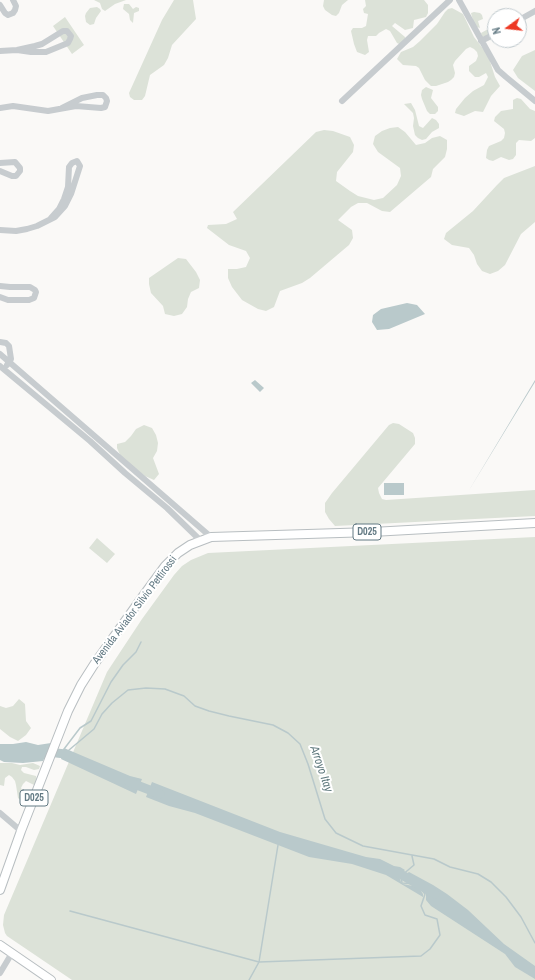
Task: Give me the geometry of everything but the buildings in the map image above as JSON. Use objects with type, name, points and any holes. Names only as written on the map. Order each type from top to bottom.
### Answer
[{"type":"main road","name":"Avenida Aviador Silvio Pettirossi","points":[[0,890],[2,880],[68,711],[81,685],[95,663],[165,566],[178,553],[200,540],[211,537],[372,532],[535,523]]},
{"type":"main road","points":[[0,944],[12,954],[51,980]]},
{"type":"street","points":[[0,5],[8,15],[13,13],[15,10],[16,6],[13,0]]},
{"type":"street","points":[[342,101],[450,0]]},
{"type":"street","points":[[458,0],[502,74],[535,101]]},
{"type":"street","points":[[0,51],[17,50],[42,44],[63,31],[67,31],[71,36],[68,43],[46,52],[35,53],[17,50]]},
{"type":"street","points":[[482,41],[487,38]]},
{"type":"street","points":[[0,108],[13,106],[48,110],[86,106],[101,108],[105,107],[107,101],[103,95],[97,95],[76,100],[62,108]]},
{"type":"street","points":[[0,230],[16,231],[27,229],[55,217],[71,194],[80,166],[77,161],[72,163],[69,167],[68,187],[64,199],[51,218]]},
{"type":"street","points":[[0,163],[15,162],[20,168],[20,171],[16,176],[12,176],[0,171]]},
{"type":"street","points":[[0,286],[30,286],[36,292],[34,298],[29,300],[8,300],[0,296]]},
{"type":"street","points":[[0,342],[6,343],[9,346],[11,359],[9,363],[2,368],[73,423],[211,537]]},
{"type":"street","points":[[0,354],[200,540]]},
{"type":"street","points":[[0,813],[21,831]]},
{"type":"street","points":[[0,973],[12,954]]},
{"type":"shaded area","points":[[94,0],[126,0],[115,4],[105,11],[102,9],[100,3]]},
{"type":"shaded area","points":[[174,0],[193,0],[196,19],[172,45],[164,65],[150,75],[145,96],[142,100],[134,100],[130,97],[129,93],[162,20]]},
{"type":"shaded area","points":[[324,0],[348,0],[342,5],[336,16],[325,10],[323,6]]},
{"type":"shaded area","points":[[365,0],[424,0],[428,5],[428,13],[426,17],[414,20],[413,28],[405,30],[395,23],[392,26],[405,37],[406,41],[401,45],[397,43],[390,31],[386,29],[376,36],[368,36],[367,40],[369,52],[365,55],[357,52],[351,31],[353,28],[362,28],[366,26],[368,14],[364,13],[363,9],[366,6]]},
{"type":"shaded area","points":[[124,4],[129,4],[133,9],[136,7],[139,8],[139,11],[134,13],[133,23],[130,20],[129,14],[123,9]]},
{"type":"shaded area","points":[[97,7],[101,11],[94,24],[90,25],[86,22],[86,13],[90,8]]},
{"type":"shaded area","points":[[452,8],[463,14],[474,37],[488,55],[495,77],[500,86],[491,96],[483,112],[475,111],[464,116],[455,113],[456,109],[473,91],[484,85],[488,77],[486,73],[479,77],[475,77],[469,71],[469,66],[476,61],[478,56],[474,49],[470,47],[466,49],[455,61],[453,65],[455,73],[451,80],[436,86],[431,86],[425,80],[419,68],[416,66],[403,65],[397,59],[401,52],[413,47],[420,41],[437,24],[445,12]]},
{"type":"shaded area","points":[[474,12],[482,15],[483,19],[478,21],[480,28],[477,27],[473,21],[471,13]]},
{"type":"shaded area","points":[[65,17],[84,45],[72,54],[53,26]]},
{"type":"shaded area","points":[[487,30],[487,36],[482,37],[481,33]]},
{"type":"shaded area","points":[[535,50],[535,91],[518,78],[513,70],[522,56]]},
{"type":"shaded area","points":[[426,87],[433,90],[431,98],[438,107],[438,111],[435,114],[430,114],[427,111],[422,99],[422,90]]},
{"type":"shaded area","points":[[517,98],[521,99],[530,109],[535,111],[535,138],[531,141],[519,140],[516,143],[516,155],[513,159],[509,160],[501,157],[493,161],[489,160],[486,158],[489,146],[501,141],[504,138],[505,133],[504,129],[494,121],[495,117],[501,111],[513,109],[513,100]]},
{"type":"shaded area","points":[[411,103],[415,110],[419,126],[423,128],[432,118],[439,124],[439,128],[432,132],[426,139],[422,140],[415,135],[413,113],[404,104]]},
{"type":"shaded area","points":[[398,127],[405,132],[416,145],[425,143],[432,138],[440,136],[447,140],[445,157],[433,169],[431,177],[390,212],[382,211],[367,203],[358,203],[351,207],[338,220],[352,230],[353,238],[349,245],[310,278],[302,283],[280,291],[274,307],[266,311],[258,309],[242,300],[232,287],[228,278],[228,269],[246,267],[250,258],[246,251],[229,245],[207,228],[208,225],[226,224],[237,219],[233,212],[316,132],[324,130],[333,131],[350,137],[354,145],[353,152],[337,172],[336,181],[358,196],[374,200],[383,198],[397,185],[401,176],[400,168],[378,152],[373,144],[375,136],[382,131]]},
{"type":"shaded area","points":[[535,166],[535,222],[521,234],[505,265],[498,271],[490,274],[482,271],[469,248],[452,245],[444,239],[446,233],[473,211],[504,178]]},
{"type":"shaded area","points":[[178,258],[186,259],[200,280],[199,288],[191,292],[187,307],[182,314],[174,316],[165,314],[163,306],[151,293],[149,278]]},
{"type":"shaded area","points":[[407,303],[417,305],[425,314],[389,329],[377,330],[372,322],[373,315],[381,309]]},
{"type":"shaded area","points":[[255,380],[264,388],[260,392],[251,383]]},
{"type":"shaded area","points":[[535,380],[535,382],[468,492]]},
{"type":"shaded area","points":[[393,423],[399,424],[413,433],[415,444],[378,488],[382,499],[386,500],[535,490],[535,516],[335,526],[325,512],[325,503],[389,425]]},
{"type":"shaded area","points":[[144,425],[152,428],[158,443],[157,451],[153,458],[159,474],[154,480],[145,476],[121,457],[117,448],[117,444],[125,442],[136,429]]},
{"type":"shaded area","points":[[384,483],[404,483],[404,495],[384,495]]},
{"type":"shaded area","points":[[535,537],[535,980],[72,980],[7,936],[3,925],[4,915],[107,672],[142,619],[182,566],[191,560],[208,553]]},
{"type":"shaded area","points":[[97,538],[115,554],[107,563],[89,548]]},
{"type":"shaded area","points":[[19,699],[25,704],[26,721],[31,728],[26,735],[18,741],[0,729],[0,706],[6,708],[13,706]]},
{"type":"shaded area","points":[[26,742],[38,745],[51,743],[43,761],[23,763],[4,762],[0,760],[0,744]]},
{"type":"shaded area","points":[[64,748],[130,776],[142,779],[136,794],[61,759]]},
{"type":"shaded area","points":[[0,763],[20,765],[33,763],[40,766],[39,769],[34,770],[22,767],[21,770],[24,773],[36,776],[37,780],[37,784],[34,785],[26,781],[21,788],[28,798],[29,802],[27,806],[18,798],[15,781],[12,777],[9,775],[5,778],[4,786],[0,785]]},
{"type":"shaded area","points":[[152,782],[280,832],[366,857],[380,859],[394,866],[400,867],[405,870],[399,876],[401,882],[403,884],[418,887],[423,894],[423,897],[386,875],[352,864],[309,857],[195,813],[169,806],[146,797]]},
{"type":"shaded area","points":[[409,872],[447,894],[468,910],[504,944],[535,966],[535,979],[515,967],[505,954],[431,906],[426,900],[426,891],[418,882],[404,881],[402,877]]},
{"type":"waterway","points":[[61,753],[80,728],[91,721],[111,682],[123,665],[136,652],[141,642]]},
{"type":"waterway","name":"Arroyo Itay","points":[[69,750],[94,729],[102,714],[112,703],[128,690],[146,688],[165,689],[184,696],[195,706],[209,711],[273,725],[288,733],[300,744],[308,764],[325,819],[336,833],[363,846],[434,859],[450,867],[478,874],[491,882],[506,897],[521,917],[535,943]]},
{"type":"waterway","name":"Arroyo Itay","points":[[45,755],[48,752],[65,754],[74,758]]},
{"type":"waterway","name":"Arroyo Itay","points":[[129,782],[160,794]]},
{"type":"waterway","points":[[70,911],[259,962],[278,845]]},
{"type":"waterway","points":[[249,980],[259,962],[421,956],[430,949],[440,935],[437,919],[425,915],[421,906],[425,894],[417,884],[402,883],[401,876],[414,865],[412,856]]},
{"type":"waterway","name":"Arroyo Itay","points":[[389,871],[402,875],[435,894]]}]
